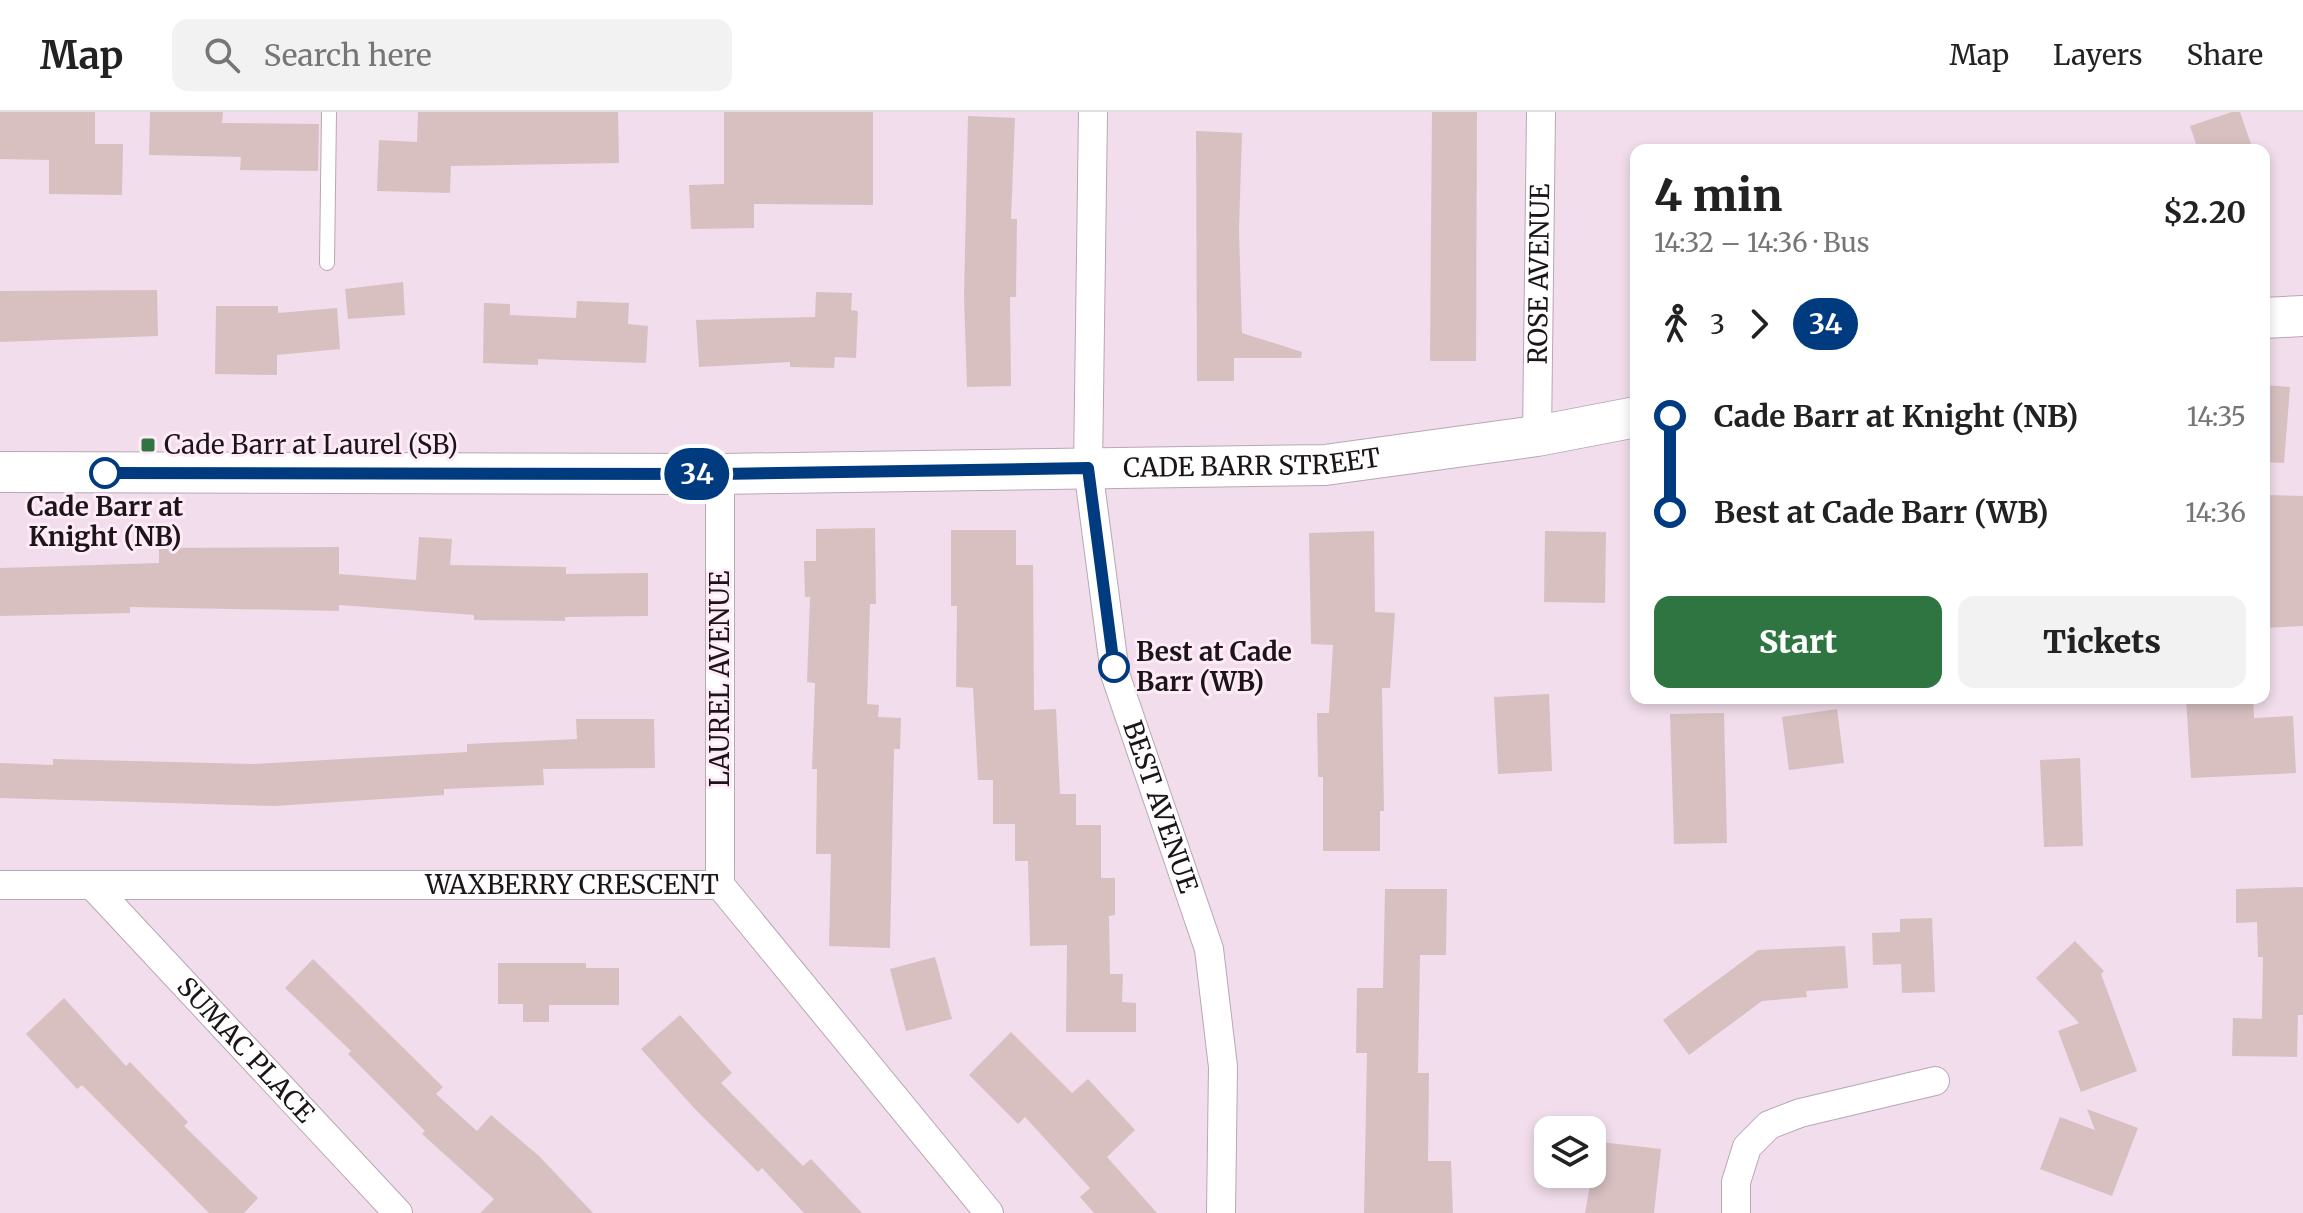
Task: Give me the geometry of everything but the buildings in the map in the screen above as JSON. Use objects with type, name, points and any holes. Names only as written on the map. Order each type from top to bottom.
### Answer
[{"type":"street","name":"BEST AVENUE","points":[[1093,112],[1088,468],[1115,674],[1209,949],[1223,1067],[1221,1213]]},
{"type":"street","name":"ROSE AVENUE","points":[[1537,436],[1541,112]]},
{"type":"street","points":[[2270,318],[2303,316]]},
{"type":"street","name":"CADE BARR STREET","points":[[0,472],[720,474],[1325,465],[1537,436],[1630,418]]},
{"type":"street","name":"LAUREL AVENUE","points":[[720,474],[720,885]]},
{"type":"street","name":"WAXBERRY CRESCENT","points":[[0,885],[720,885],[989,1213]]},
{"type":"street","name":"SUMAC PLACE","points":[[93,886],[398,1213]]},
{"type":"street","points":[[1736,1213],[1736,1182],[1747,1147],[1769,1125],[1800,1113],[1935,1081]]},
{"type":"lane","points":[[327,263],[329,112]]},
{"type":"bus line","name":"34","points":[[105,473],[720,474],[1088,468],[1114,667]]},
{"type":"place","name":"Cade Barr at Laurel (SB)","points":[[148,445]]},
{"type":"place","name":"Cade Barr at Knight (NB)","points":[[105,473]]},
{"type":"place","name":"Best at Cade Barr (WB)","points":[[1114,667]]}]
